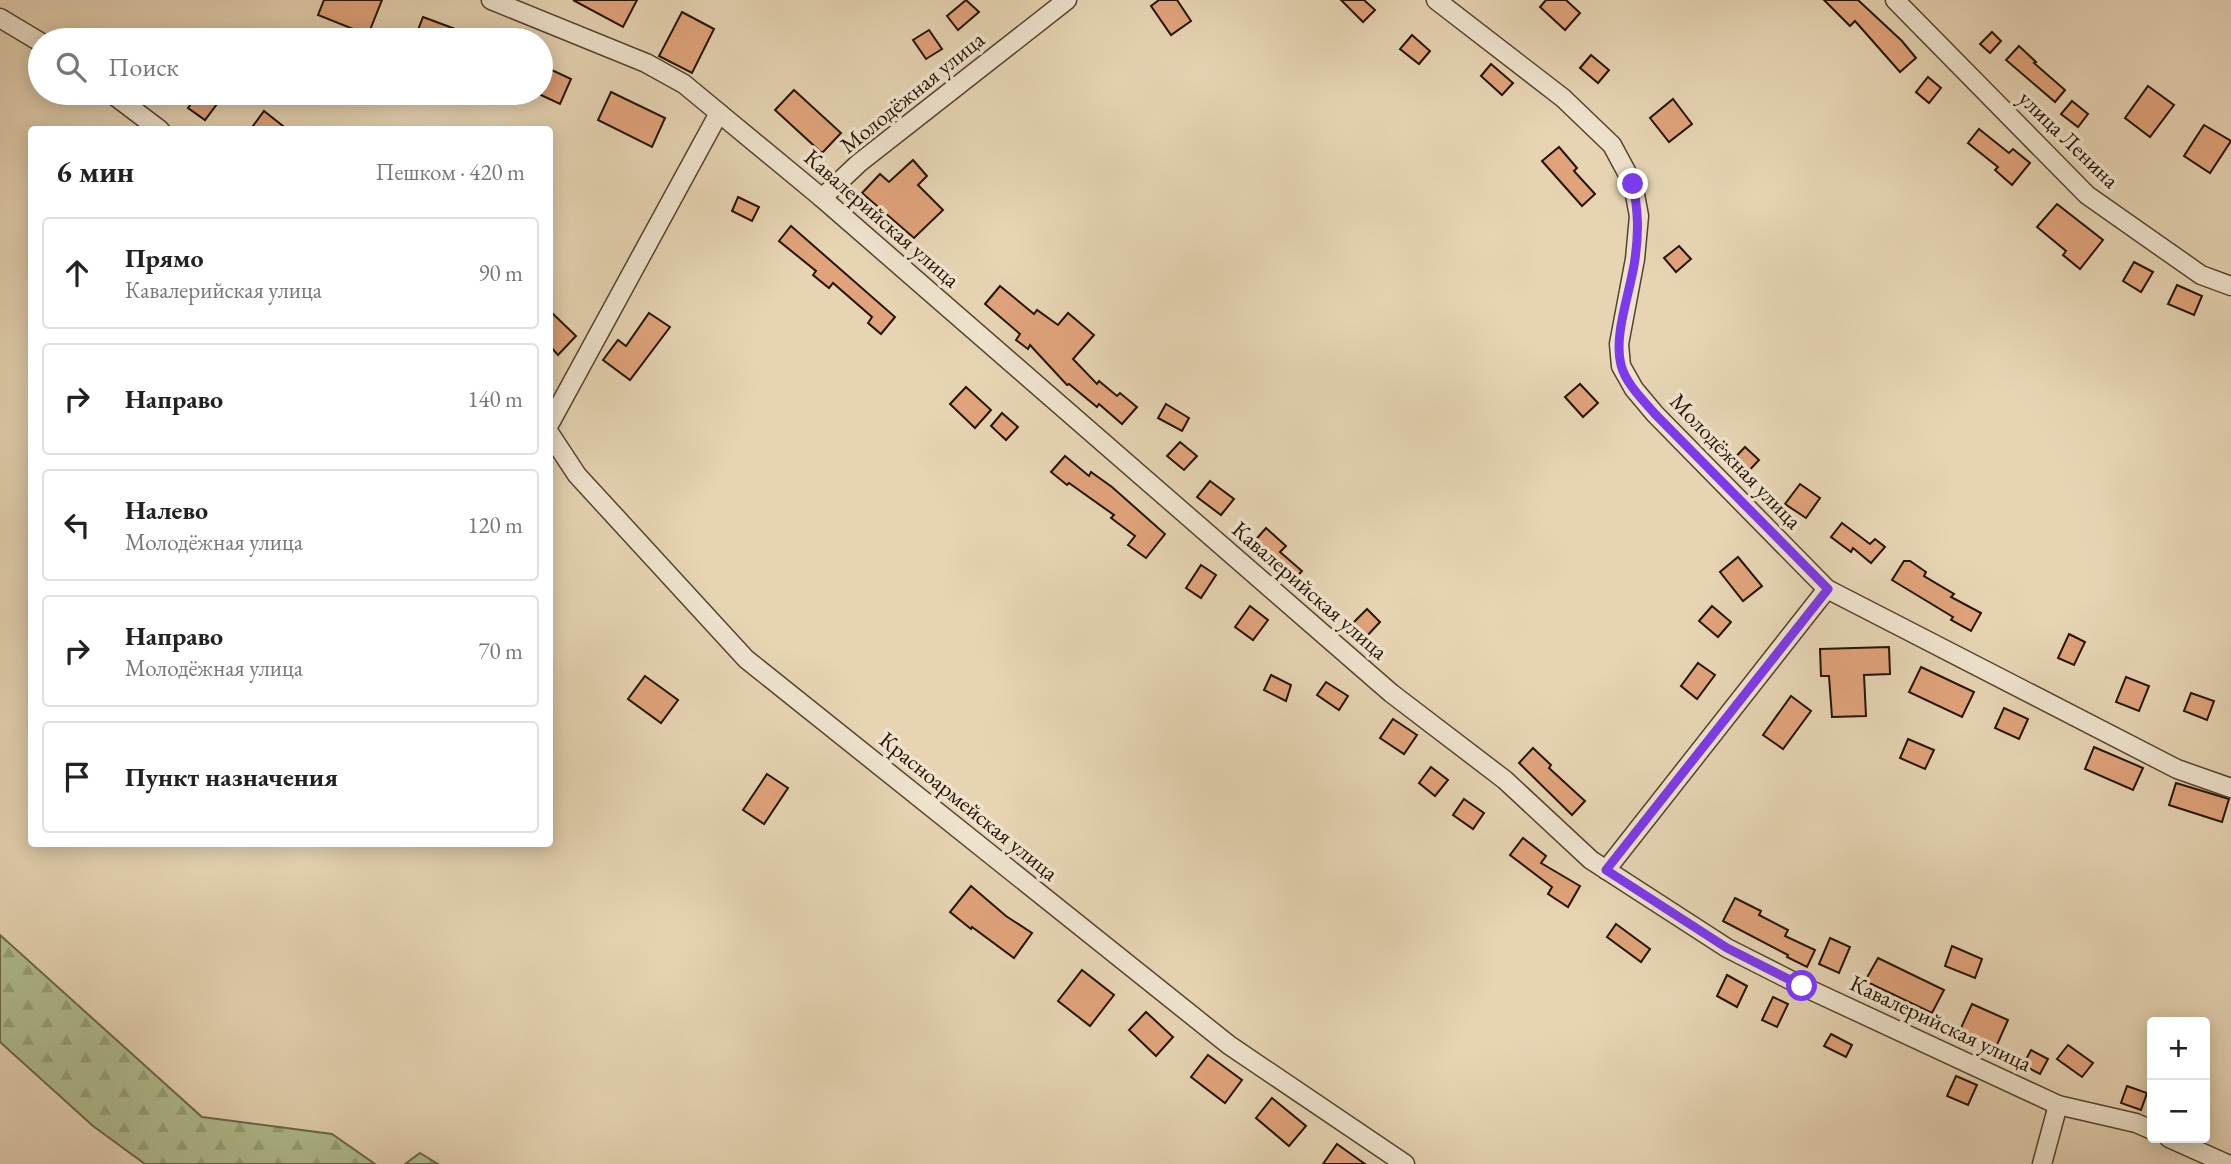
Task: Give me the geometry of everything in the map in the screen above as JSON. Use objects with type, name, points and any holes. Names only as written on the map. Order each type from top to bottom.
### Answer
[{"type":"street","name":"Кавалерийская улица","points":[[491,0],[646,63],[684,84],[822,198],[1391,693],[1505,780],[1591,860],[1727,948],[2058,1105],[2147,1128]]},
{"type":"street","name":"Молодёжная улица","points":[[822,198],[859,163],[1067,0]]},
{"type":"street","name":"Молодёжная улица","points":[[1436,0],[1563,98],[1612,145],[1633,184],[1639,216],[1635,260],[1619,344],[1621,366],[1634,389],[1655,414],[1828,589],[2177,769],[2231,788]]},
{"type":"street","name":"улица Ленина","points":[[1895,0],[2087,195],[2201,275],[2231,286]]},
{"type":"street","points":[[0,18],[28,35]]},
{"type":"street","points":[[127,105],[155,126]]},
{"type":"street","points":[[553,417],[719,113]]},
{"type":"street","name":"Красноармейская улица","points":[[553,438],[578,475],[747,659],[1229,1045],[1405,1164]]},
{"type":"street","points":[[1606,870],[1828,589]]},
{"type":"street","points":[[2042,1164],[2058,1105]]},
{"type":"street","points":[[2180,1143],[2227,1164]]},
{"type":"green space","points":[[0,935],[202,1117],[332,1134],[375,1164],[145,1164],[93,1126],[0,1042]]},
{"type":"green space","points":[[420,1153],[438,1164],[405,1164]]},
{"type":"building","points":[[324,0],[382,0],[371,28],[350,28],[318,15]]},
{"type":"building","points":[[573,0],[637,0],[623,27]]},
{"type":"building","points":[[966,0],[979,12],[958,30],[947,16]]},
{"type":"building","points":[[1159,0],[1177,0],[1191,21],[1171,35],[1151,6]]},
{"type":"building","points":[[1341,0],[1364,0],[1375,10],[1363,22]]},
{"type":"building","points":[[1546,0],[1566,0],[1580,13],[1565,30],[1540,7]]},
{"type":"building","points":[[1824,0],[1858,0],[1902,41],[1916,58],[1900,72],[1855,21],[1850,26]]},
{"type":"building","points":[[682,12],[714,29],[692,73],[659,56]]},
{"type":"building","points":[[423,17],[452,28],[419,28]]},
{"type":"building","points":[[929,30],[942,49],[926,59],[913,40]]},
{"type":"building","points":[[1992,32],[2001,41],[1990,53],[1980,44]]},
{"type":"building","points":[[1412,35],[1430,51],[1419,64],[1400,49]]},
{"type":"building","points":[[2019,46],[2065,90],[2055,102],[2006,60]]},
{"type":"building","points":[[1591,55],[1609,70],[1598,83],[1580,68]]},
{"type":"building","points":[[1491,64],[1513,83],[1502,95],[1481,76]]},
{"type":"building","points":[[553,71],[571,79],[560,104],[553,101]]},
{"type":"building","points":[[1928,77],[1941,88],[1929,103],[1916,92]]},
{"type":"building","points":[[2148,86],[2174,105],[2150,137],[2125,118]]},
{"type":"building","points":[[794,90],[841,133],[822,153],[775,110]]},
{"type":"building","points":[[611,92],[665,118],[652,147],[598,120]]},
{"type":"building","points":[[1673,99],[1692,124],[1669,142],[1650,118]]},
{"type":"building","points":[[2072,101],[2088,114],[2078,127],[2061,114]]},
{"type":"building","points":[[190,105],[216,105],[205,120],[188,108]]},
{"type":"building","points":[[264,111],[283,126],[253,126]]},
{"type":"building","points":[[2204,125],[2231,141],[2210,173],[2184,156]]},
{"type":"building","points":[[1979,129],[2009,153],[2013,149],[2030,163],[2012,185],[1995,170],[1998,167],[1968,143]]},
{"type":"building","points":[[1559,147],[1577,168],[1574,171],[1595,194],[1582,206],[1542,161]]},
{"type":"building","points":[[913,160],[927,176],[918,185],[943,210],[914,238],[862,193],[880,174],[889,182]]},
{"type":"building","points":[[738,197],[759,207],[752,221],[732,211]]},
{"type":"building","points":[[2057,204],[2103,240],[2080,269],[2063,255],[2066,251],[2037,227]]},
{"type":"building","points":[[791,226],[895,317],[881,334],[868,323],[872,317],[833,283],[829,288],[813,275],[816,271],[779,241]]},
{"type":"building","points":[[1679,246],[1691,259],[1676,272],[1664,258]]},
{"type":"building","points":[[2134,262],[2153,272],[2141,292],[2123,281]]},
{"type":"building","points":[[2177,285],[2202,296],[2194,315],[2168,304]]},
{"type":"building","points":[[1000,286],[1034,314],[1037,310],[1058,325],[1068,313],[1094,335],[1073,359],[1097,384],[1099,381],[1117,396],[1120,393],[1137,407],[1122,424],[1099,404],[1097,407],[1067,385],[1030,345],[1028,349],[1016,340],[1020,334],[985,304]]},
{"type":"building","points":[[649,313],[670,327],[630,380],[603,360],[618,340],[626,346]]},
{"type":"building","points":[[553,314],[576,336],[558,355],[553,349]]},
{"type":"building","points":[[1580,384],[1598,403],[1583,417],[1565,397]]},
{"type":"building","points":[[966,387],[991,410],[975,428],[950,404]]},
{"type":"building","points":[[1166,404],[1189,418],[1182,431],[1158,418]]},
{"type":"building","points":[[1002,413],[1018,427],[1006,440],[991,426]]},
{"type":"building","points":[[1180,442],[1197,456],[1184,470],[1167,456]]},
{"type":"building","points":[[1745,447],[1759,460],[1744,476],[1730,463]]},
{"type":"building","points":[[1065,456],[1089,476],[1091,472],[1112,487],[1165,534],[1146,558],[1128,545],[1135,536],[1111,518],[1114,515],[1051,472]]},
{"type":"building","points":[[1210,481],[1234,499],[1221,515],[1197,497]]},
{"type":"building","points":[[1800,484],[1820,498],[1806,518],[1785,504]]},
{"type":"building","points":[[1842,523],[1870,544],[1875,539],[1885,547],[1871,563],[1853,548],[1851,552],[1831,537]]},
{"type":"building","points":[[1266,528],[1286,546],[1280,552],[1302,571],[1291,583],[1252,544]]},
{"type":"building","points":[[1738,557],[1762,586],[1743,601],[1720,572]]},
{"type":"building","points":[[1904,561],[1910,561],[1926,572],[1924,576],[1954,594],[1951,597],[1981,613],[1971,631],[1892,580]]},
{"type":"building","points":[[1201,565],[1216,575],[1201,598],[1186,588]]},
{"type":"building","points":[[1250,606],[1268,620],[1253,640],[1235,627]]},
{"type":"building","points":[[1712,606],[1731,622],[1718,637],[1699,621]]},
{"type":"building","points":[[1367,609],[1380,622],[1366,637],[1352,624]]},
{"type":"building","points":[[2069,634],[2085,642],[2074,665],[2058,658]]},
{"type":"building","points":[[1889,647],[1890,674],[1864,675],[1866,716],[1832,717],[1829,676],[1821,676],[1820,649]]},
{"type":"building","points":[[1698,663],[1715,675],[1697,699],[1681,686]]},
{"type":"building","points":[[1921,667],[1974,692],[1962,717],[1909,692]]},
{"type":"building","points":[[1271,675],[1291,685],[1286,701],[1264,690]]},
{"type":"building","points":[[645,676],[678,700],[661,723],[628,699]]},
{"type":"building","points":[[2126,677],[2149,686],[2139,711],[2116,702]]},
{"type":"building","points":[[1326,682],[1348,696],[1339,710],[1317,695]]},
{"type":"building","points":[[2191,693],[2214,701],[2207,720],[2184,711]]},
{"type":"building","points":[[1791,696],[1811,711],[1783,749],[1763,735]]},
{"type":"building","points":[[2004,708],[2028,719],[2019,739],[1995,728]]},
{"type":"building","points":[[1393,719],[1417,735],[1404,754],[1380,738]]},
{"type":"building","points":[[1908,739],[1934,750],[1925,769],[1900,758]]},
{"type":"building","points":[[2094,747],[2143,768],[2133,790],[2085,769]]},
{"type":"building","points":[[1533,748],[1551,765],[1549,768],[1585,801],[1572,815],[1519,763]]},
{"type":"building","points":[[1431,767],[1448,780],[1435,796],[1419,783]]},
{"type":"building","points":[[767,774],[788,788],[764,824],[743,810]]},
{"type":"building","points":[[2176,783],[2229,799],[2222,822],[2169,805]]},
{"type":"building","points":[[1464,799],[1484,813],[1473,829],[1453,815]]},
{"type":"building","points":[[1523,838],[1546,856],[1541,863],[1580,886],[1568,907],[1548,894],[1552,887],[1510,855]]},
{"type":"building","points":[[971,886],[1006,916],[1032,933],[1014,958],[950,912]]},
{"type":"building","points":[[1735,898],[1761,911],[1759,915],[1788,930],[1785,936],[1815,950],[1807,967],[1723,921]]},
{"type":"building","points":[[1616,924],[1650,949],[1641,962],[1607,937]]},
{"type":"building","points":[[1830,938],[1850,947],[1839,973],[1819,964]]},
{"type":"building","points":[[1952,946],[1982,959],[1975,978],[1945,966]]},
{"type":"building","points":[[1878,958],[1944,990],[1932,1013],[1865,981]]},
{"type":"building","points":[[1082,970],[1114,995],[1090,1026],[1058,1001]]},
{"type":"building","points":[[1727,975],[1747,986],[1737,1007],[1717,996]]},
{"type":"building","points":[[1773,997],[1788,1004],[1777,1027],[1762,1020]]},
{"type":"building","points":[[1972,1004],[2008,1020],[1996,1047],[1960,1030]]},
{"type":"building","points":[[1146,1012],[1173,1037],[1156,1056],[1129,1030]]},
{"type":"building","points":[[1831,1034],[1852,1045],[1846,1057],[1824,1046]]},
{"type":"building","points":[[2068,1045],[2093,1063],[2082,1077],[2057,1059]]},
{"type":"building","points":[[2031,1050],[2048,1059],[2040,1074],[2023,1065]]},
{"type":"building","points":[[1208,1055],[1242,1080],[1225,1103],[1191,1077]]},
{"type":"building","points":[[1956,1076],[1977,1085],[1968,1105],[1947,1096]]},
{"type":"building","points":[[2127,1086],[2147,1093],[2141,1110],[2121,1103]]},
{"type":"building","points":[[1272,1098],[1306,1126],[1289,1146],[1256,1118]]},
{"type":"building","points":[[1337,1144],[1365,1164],[1323,1164]]},
{"type":"route","points":[[1633,184],[1639,216],[1635,260],[1619,344],[1621,366],[1634,389],[1655,414],[1828,589],[1606,870],[1727,948],[1802,986]]}]
